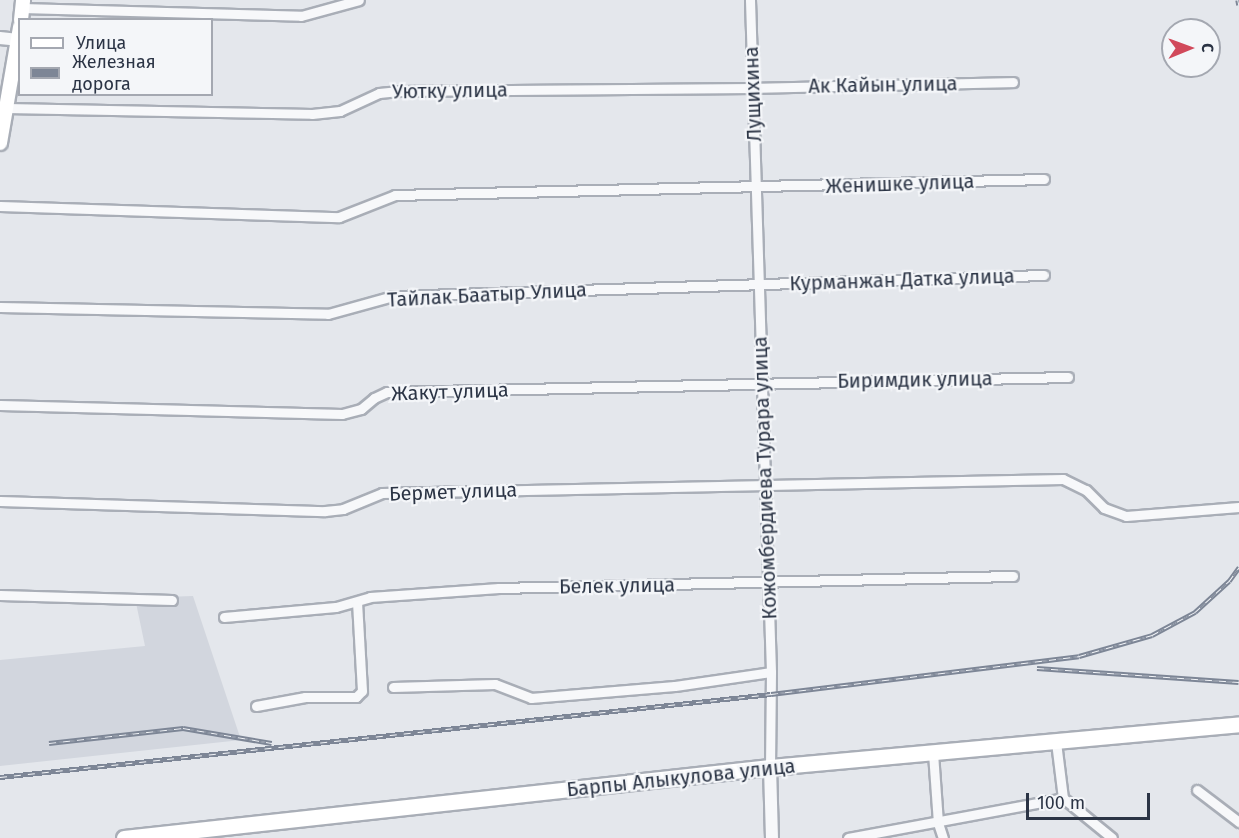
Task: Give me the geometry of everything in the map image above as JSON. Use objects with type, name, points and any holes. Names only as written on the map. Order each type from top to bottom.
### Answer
[{"type":"main road","points":[[0,143],[18,40]]},
{"type":"main road","name":"Барпы Алыкулова улица","points":[[124,838],[770,767],[1239,724]]},
{"type":"street","points":[[22,9],[302,16],[359,0]]},
{"type":"street","name":"Лущихина","points":[[750,0],[756,188]]},
{"type":"street","points":[[0,38],[18,34]]},
{"type":"street","name":"Ак Кайын улица","points":[[753,88],[1013,82]]},
{"type":"street","name":"Уютку улица","points":[[6,108],[312,114],[339,111],[379,93],[399,91],[753,88]]},
{"type":"street","name":"Женишке улица","points":[[0,206],[339,217],[395,195],[756,188],[1044,179]]},
{"type":"street","name":"Кожомбердиева Турара улица","points":[[756,188],[769,584],[770,767]]},
{"type":"street","name":"Курманжан Датка улица","points":[[759,286],[1044,275]]},
{"type":"street","name":"Тайлак Баатыр Улица","points":[[0,307],[328,314],[393,296],[759,286]]},
{"type":"street","name":"Биримдик улица","points":[[762,383],[1068,376]]},
{"type":"street","name":"Жакут улица","points":[[0,405],[342,414],[361,409],[374,398],[387,392],[762,383]]},
{"type":"street","points":[[765,486],[1063,478],[1086,490],[1104,508],[1126,516],[1239,507]]},
{"type":"street","name":"Бермет улица","points":[[0,501],[325,511],[343,509],[382,493],[765,486]]},
{"type":"street","name":"Белек улица","points":[[224,617],[336,607],[370,597],[499,588],[769,584],[1013,576]]},
{"type":"street","points":[[0,595],[172,600]]},
{"type":"street","points":[[256,706],[305,697],[356,697],[362,691],[357,602]]},
{"type":"street","points":[[393,687],[495,684],[531,698],[675,686],[771,672]]},
{"type":"street","points":[[1056,742],[1063,798],[1112,838]]},
{"type":"street","points":[[933,753],[938,823],[943,838]]},
{"type":"street","points":[[770,767],[772,838]]},
{"type":"street","points":[[1197,790],[1239,822]]},
{"type":"street","points":[[848,838],[1063,798]]},
{"type":"shaded area","points":[[193,596],[241,740],[0,766],[0,660],[145,646],[135,598]]},
{"type":"railway","points":[[1238,0],[1239,5]]},
{"type":"railway","points":[[0,777],[771,694],[1079,656],[1152,635],[1195,612],[1229,581],[1239,567]]},
{"type":"railway","points":[[1037,668],[1239,682]]},
{"type":"railway","points":[[49,743],[183,728],[272,743]]}]
